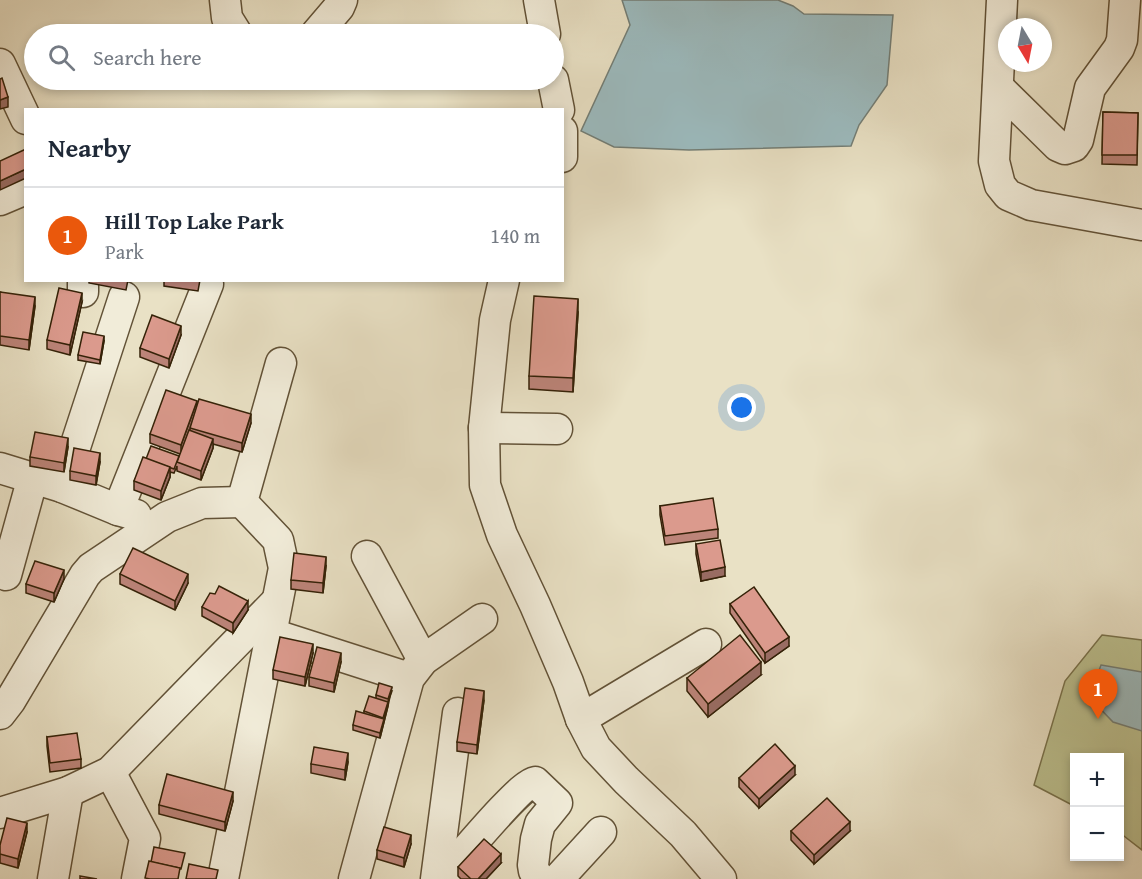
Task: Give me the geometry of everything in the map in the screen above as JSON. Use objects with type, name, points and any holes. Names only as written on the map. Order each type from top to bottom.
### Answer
[{"type":"street","points":[[225,0],[227,18],[231,24]]},
{"type":"street","points":[[325,24],[342,0]]},
{"type":"street","points":[[539,0],[543,24]]},
{"type":"street","points":[[1002,0],[995,171],[1000,185],[1008,195],[1031,205],[1142,225]]},
{"type":"street","points":[[998,87],[1058,146],[1065,148],[1074,146],[1078,140],[1090,88],[1119,48],[1122,40],[1125,0]]},
{"type":"street","points":[[0,64],[24,115]]},
{"type":"street","points":[[555,90],[559,108]]},
{"type":"street","points":[[0,200],[24,190]]},
{"type":"street","points":[[504,282],[495,320],[484,428],[485,485],[502,535],[549,638],[581,719],[596,748],[682,834],[721,879]]},
{"type":"street","points":[[0,468],[62,487],[130,513],[208,284]]},
{"type":"street","points":[[62,487],[124,297]]},
{"type":"street","points":[[242,502],[281,363]]},
{"type":"street","points":[[484,428],[557,429]]},
{"type":"street","points":[[6,575],[33,477]]},
{"type":"street","points":[[0,714],[85,575],[92,568],[167,517],[202,503],[242,502],[278,540],[284,568],[223,879]]},
{"type":"street","points":[[367,556],[416,669]]},
{"type":"street","points":[[0,813],[68,792],[110,772],[276,602]]},
{"type":"street","points":[[354,879],[416,669],[482,619]]},
{"type":"street","points":[[271,633],[416,669]]},
{"type":"street","points":[[581,719],[706,644]]},
{"type":"street","points":[[436,879],[458,713]]},
{"type":"street","points":[[110,772],[145,838],[137,879]]},
{"type":"street","points":[[441,879],[513,799],[531,782],[535,782],[557,803],[540,824],[536,839],[533,865],[540,879]]},
{"type":"street","points":[[53,879],[68,792]]},
{"type":"street","points":[[558,879],[601,832]]},
{"type":"green space","points":[[1102,635],[1142,640],[1142,850],[1124,836],[1124,753],[1070,753],[1070,804],[1034,785],[1065,681]]},
{"type":"water","points":[[622,0],[778,0],[793,6],[804,14],[893,15],[887,85],[859,125],[851,146],[689,150],[614,147],[581,131],[630,25]]},
{"type":"water","points":[[1101,665],[1142,672],[1142,731],[1113,722],[1089,697]]},
{"type":"building","points":[[2,78],[8,97],[0,100],[0,79]]},
{"type":"building","points":[[1103,112],[1138,113],[1137,155],[1102,155]]},
{"type":"building","points":[[24,150],[24,170],[0,181],[0,161]]},
{"type":"building","points":[[59,288],[82,293],[70,345],[47,340]]},
{"type":"building","points":[[0,292],[35,297],[29,340],[0,336]]},
{"type":"building","points":[[534,296],[578,299],[573,378],[529,376]]},
{"type":"building","points":[[152,315],[181,326],[169,359],[140,348]]},
{"type":"building","points":[[83,332],[104,336],[100,360],[78,355]]},
{"type":"building","points":[[166,390],[197,401],[181,445],[150,434]]},
{"type":"building","points":[[199,399],[251,414],[242,443],[190,428]]},
{"type":"building","points":[[189,430],[213,439],[201,471],[177,462]]},
{"type":"building","points":[[35,432],[68,438],[64,463],[30,457]]},
{"type":"building","points":[[151,446],[179,456],[174,469],[146,459]]},
{"type":"building","points":[[74,448],[100,453],[96,476],[70,471]]},
{"type":"building","points":[[143,457],[170,467],[161,491],[134,481]]},
{"type":"building","points":[[713,498],[718,529],[665,536],[660,506]]},
{"type":"building","points":[[720,540],[725,567],[701,572],[696,544]]},
{"type":"building","points":[[133,548],[188,574],[175,601],[120,574]]},
{"type":"building","points":[[294,553],[326,557],[323,583],[291,580]]},
{"type":"building","points":[[35,561],[64,570],[54,593],[26,584]]},
{"type":"building","points":[[219,586],[248,601],[233,623],[202,607],[210,593],[215,594]]},
{"type":"building","points":[[754,587],[789,637],[765,653],[730,604]]},
{"type":"building","points":[[740,635],[761,662],[708,704],[687,678]]},
{"type":"building","points":[[280,637],[313,644],[305,677],[273,670]]},
{"type":"building","points":[[317,647],[341,653],[334,683],[309,677]]},
{"type":"building","points":[[379,683],[392,687],[388,699],[376,695]]},
{"type":"building","points":[[465,688],[484,691],[477,745],[457,742]]},
{"type":"building","points":[[369,696],[388,702],[383,718],[364,711]]},
{"type":"building","points":[[356,711],[384,719],[380,733],[353,725]]},
{"type":"building","points":[[77,733],[81,759],[50,763],[47,737]]},
{"type":"building","points":[[775,744],[795,766],[759,799],[739,778]]},
{"type":"building","points":[[314,747],[348,753],[345,770],[311,764]]},
{"type":"building","points":[[167,774],[233,792],[225,822],[159,805]]},
{"type":"building","points":[[827,798],[850,822],[814,855],[791,831]]},
{"type":"building","points":[[7,818],[27,823],[18,859],[0,854]]},
{"type":"building","points":[[384,827],[411,835],[404,858],[377,850]]},
{"type":"building","points":[[484,839],[501,854],[478,879],[471,879],[458,867]]},
{"type":"building","points":[[154,847],[185,853],[181,869],[151,862]]},
{"type":"building","points":[[149,861],[180,868],[178,879],[145,878]]},
{"type":"building","points":[[189,864],[218,870],[216,879],[186,879]]},
{"type":"building","points":[[80,876],[97,879],[80,879]]},
{"type":"place","name":"Hill Top Lake Park","points":[[1098,719]]}]
